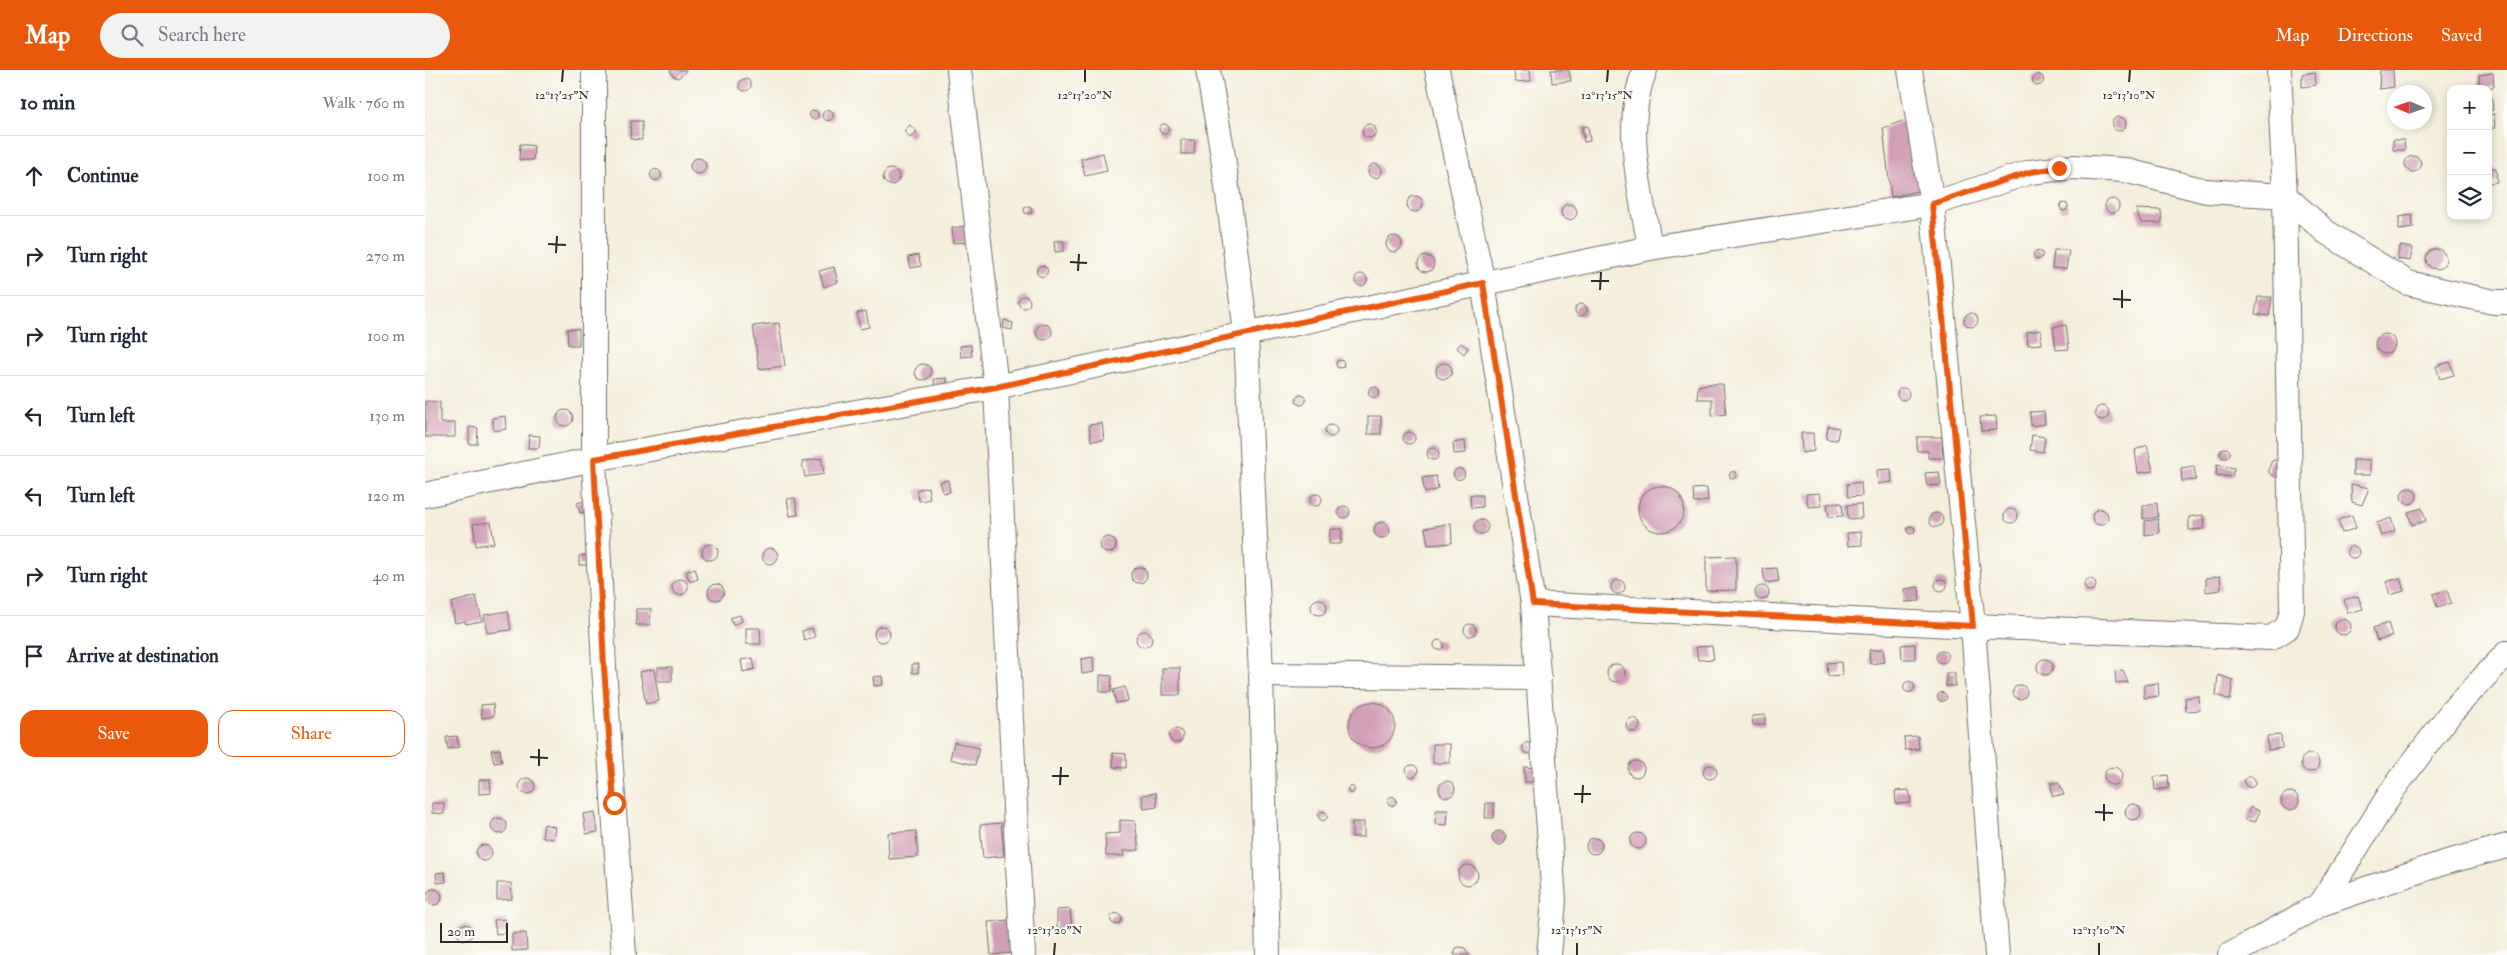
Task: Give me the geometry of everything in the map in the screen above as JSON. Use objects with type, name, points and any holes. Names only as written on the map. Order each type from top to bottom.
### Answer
[{"type":"street","points":[[594,70],[594,459],[604,667],[624,955]]},
{"type":"street","points":[[959,70],[996,387],[1015,830],[1023,955]]},
{"type":"street","points":[[1208,70],[1222,149],[1246,332],[1261,675],[1268,955]]},
{"type":"street","points":[[1437,70],[1483,283],[1533,604],[1554,901],[1549,955]]},
{"type":"street","points":[[1645,70],[1634,119],[1635,156],[1650,248]]},
{"type":"street","points":[[1910,70],[1932,204],[1973,626],[1997,955]]},
{"type":"street","points":[[1533,604],[1973,626],[2271,638],[2287,628],[2292,611],[2285,196],[2279,70]]},
{"type":"street","points":[[425,495],[594,459],[996,387],[1246,332],[1650,248],[1932,204],[2030,172],[2073,167],[2124,170],[2206,191],[2285,196],[2326,232],[2408,283],[2494,302],[2507,302]]},
{"type":"street","points":[[2321,904],[2398,784],[2452,711],[2507,653]]},
{"type":"street","points":[[1261,675],[1539,678]]},
{"type":"street","points":[[2230,955],[2321,904],[2443,863],[2507,846]]},
{"type":"building","points":[[670,70],[686,70],[678,78],[673,76]]},
{"type":"building","points":[[1514,70],[1530,70],[1531,81],[1515,82]]},
{"type":"building","points":[[1551,70],[1569,70],[1571,81],[1552,83]]},
{"type":"building","points":[[2380,70],[2393,70],[2394,85],[2387,85],[2387,88],[2379,89]]},
{"type":"building","points":[[2315,72],[2316,85],[2302,87],[2302,74]]},
{"type":"building","points":[[2493,73],[2494,87],[2492,87],[2492,85],[2479,85],[2479,75]]},
{"type":"building","points":[[2036,75],[2040,75],[2043,80],[2042,84],[2036,85],[2033,82],[2033,78]]},
{"type":"building","points":[[743,79],[747,79],[751,85],[747,91],[743,91],[739,87],[739,83]]},
{"type":"building","points":[[828,109],[834,115],[828,121],[822,115]]},
{"type":"building","points":[[814,111],[818,115],[814,119],[810,115]]},
{"type":"building","points":[[2492,114],[2494,114],[2495,128],[2492,128]]},
{"type":"building","points":[[2116,117],[2122,117],[2126,124],[2122,131],[2116,131],[2112,127],[2112,121]]},
{"type":"building","points":[[1911,118],[1922,190],[1891,197],[1883,128]]},
{"type":"building","points":[[631,121],[642,121],[642,140],[630,139]]},
{"type":"building","points":[[1162,124],[1166,124],[1169,129],[1168,133],[1162,134],[1159,131],[1159,127]]},
{"type":"building","points":[[1369,124],[1374,126],[1376,131],[1374,136],[1369,138],[1364,136],[1362,131],[1364,126]]},
{"type":"building","points":[[910,125],[917,132],[910,138],[904,131]]},
{"type":"building","points":[[1588,126],[1590,141],[1584,142],[1582,127]]},
{"type":"building","points":[[1181,140],[1195,140],[1194,154],[1181,154]]},
{"type":"building","points":[[2393,140],[2404,140],[2405,150],[2393,150]]},
{"type":"building","points":[[520,144],[534,146],[533,160],[519,160]]},
{"type":"building","points":[[1103,153],[1107,171],[1085,176],[1081,159]]},
{"type":"building","points":[[2413,156],[2421,164],[2413,172],[2405,164]]},
{"type":"building","points":[[698,158],[706,166],[698,174],[690,166]]},
{"type":"building","points":[[1372,164],[1378,164],[1382,171],[1378,178],[1372,178],[1368,174],[1368,168]]},
{"type":"building","points":[[2492,168],[2496,168],[2497,182],[2492,183]]},
{"type":"building","points":[[656,169],[662,175],[656,181],[650,175]]},
{"type":"building","points":[[891,169],[899,177],[891,185],[883,177]]},
{"type":"building","points":[[1415,196],[1423,204],[1415,212],[1407,204]]},
{"type":"building","points":[[2109,199],[2115,199],[2119,206],[2115,213],[2109,213],[2105,209],[2105,203]]},
{"type":"building","points":[[2064,203],[2068,207],[2064,211],[2060,207]]},
{"type":"building","points":[[1569,204],[1577,212],[1569,220],[1561,212]]},
{"type":"building","points":[[1028,206],[1032,210],[1028,214],[1024,210]]},
{"type":"building","points":[[2136,209],[2161,210],[2162,223],[2141,223]]},
{"type":"building","points":[[2412,215],[2413,228],[2399,230],[2399,217]]},
{"type":"building","points":[[965,226],[967,242],[953,243],[952,228]]},
{"type":"building","points":[[1394,236],[1402,244],[1394,252],[1386,244]]},
{"type":"building","points":[[1054,241],[1064,241],[1064,251],[1055,252]]},
{"type":"building","points":[[2400,246],[2413,248],[2410,261],[2397,259]]},
{"type":"building","points":[[2436,249],[2443,252],[2446,259],[2443,266],[2436,269],[2429,266],[2426,259],[2429,252]]},
{"type":"building","points":[[2038,250],[2043,255],[2038,260],[2033,255]]},
{"type":"building","points":[[2054,250],[2069,250],[2066,269],[2052,268]]},
{"type":"building","points":[[918,255],[921,266],[911,268],[908,257]]},
{"type":"building","points":[[1426,256],[1434,264],[1426,272],[1418,264]]},
{"type":"building","points":[[1042,265],[1048,271],[1042,277],[1036,271]]},
{"type":"building","points":[[834,267],[838,282],[824,287],[819,271]]},
{"type":"building","points":[[1359,274],[1363,274],[1367,280],[1363,286],[1359,286],[1355,282],[1355,278]]},
{"type":"building","points":[[1022,296],[1026,296],[1030,302],[1026,308],[1022,308],[1018,304],[1018,300]]},
{"type":"building","points":[[2258,297],[2272,297],[2269,316],[2255,314]]},
{"type":"building","points":[[1579,304],[1583,304],[1587,310],[1583,316],[1579,316],[1575,312],[1575,308]]},
{"type":"building","points":[[866,311],[869,327],[860,329],[857,313]]},
{"type":"building","points":[[1971,313],[1976,315],[1978,320],[1976,325],[1971,327],[1966,325],[1964,320],[1966,315]]},
{"type":"building","points":[[1004,320],[1013,323],[1012,330],[1003,328]]},
{"type":"building","points":[[779,323],[785,366],[759,369],[753,326]]},
{"type":"building","points":[[1044,324],[1052,332],[1044,340],[1036,332]]},
{"type":"building","points":[[2066,325],[2069,349],[2056,350],[2053,327]]},
{"type":"building","points":[[567,329],[579,329],[579,345],[568,345]]},
{"type":"building","points":[[2041,330],[2042,344],[2028,345],[2027,332]]},
{"type":"building","points":[[2385,334],[2392,337],[2395,344],[2392,351],[2385,354],[2378,351],[2375,344],[2378,337]]},
{"type":"building","points":[[1461,343],[1468,348],[1464,354],[1457,348]]},
{"type":"building","points":[[971,345],[972,356],[961,357],[960,346]]},
{"type":"building","points":[[1340,360],[1344,364],[1340,368],[1336,364]]},
{"type":"building","points":[[2450,362],[2454,375],[2440,379],[2436,366]]},
{"type":"building","points":[[1441,363],[1447,363],[1452,368],[1450,377],[1441,379],[1436,374],[1436,368]]},
{"type":"building","points":[[920,364],[926,364],[931,369],[929,378],[920,380],[915,375],[915,369]]},
{"type":"building","points":[[947,378],[947,388],[935,388],[934,379]]},
{"type":"building","points":[[1723,384],[1726,414],[1712,416],[1712,399],[1697,399],[1698,386]]},
{"type":"building","points":[[1374,386],[1380,392],[1374,398],[1368,392]]},
{"type":"building","points":[[1903,388],[1909,394],[1903,400],[1897,394]]},
{"type":"building","points":[[1301,395],[1306,400],[1301,405],[1296,400]]},
{"type":"building","points":[[425,401],[440,402],[440,423],[455,423],[455,437],[425,437]]},
{"type":"building","points":[[2102,406],[2107,408],[2109,413],[2107,418],[2102,420],[2097,418],[2095,413],[2097,408]]},
{"type":"building","points":[[565,410],[573,418],[565,426],[557,418]]},
{"type":"building","points":[[2044,411],[2045,424],[2031,426],[2030,412]]},
{"type":"building","points":[[505,416],[506,429],[494,431],[492,418]]},
{"type":"building","points":[[1368,416],[1381,416],[1381,434],[1368,434]]},
{"type":"building","points":[[1996,416],[1997,430],[1981,431],[1980,417]]},
{"type":"building","points":[[1102,423],[1104,440],[1091,441],[1089,425]]},
{"type":"building","points":[[1333,425],[1336,426],[1336,436],[1329,437],[1326,436],[1325,429],[1326,426]]},
{"type":"building","points":[[1828,426],[1839,428],[1837,440],[1826,439]]},
{"type":"building","points":[[469,427],[478,428],[477,444],[469,444]]},
{"type":"building","points":[[1411,432],[1414,433],[1414,443],[1407,444],[1404,443],[1403,436],[1404,433]]},
{"type":"building","points":[[1801,433],[1813,433],[1814,451],[1802,453]]},
{"type":"building","points":[[529,435],[540,436],[539,448],[528,448]]},
{"type":"building","points":[[2032,435],[2045,437],[2043,452],[2030,450]]},
{"type":"building","points":[[1917,437],[1942,437],[1943,458],[1928,458],[1928,451],[1917,451]]},
{"type":"building","points":[[1465,441],[1466,453],[1454,454],[1453,443]]},
{"type":"building","points":[[2147,445],[2153,471],[2138,473],[2135,450]]},
{"type":"building","points":[[1431,448],[1435,448],[1439,454],[1435,460],[1431,460],[1427,456],[1427,452]]},
{"type":"building","points":[[2223,448],[2227,448],[2230,453],[2229,457],[2223,458],[2220,455],[2220,451]]},
{"type":"building","points":[[821,458],[824,474],[805,477],[802,462]]},
{"type":"building","points":[[2279,459],[2280,478],[2277,478],[2269,473],[2269,467],[2272,461]]},
{"type":"building","points":[[2353,460],[2370,460],[2370,475],[2353,475]]},
{"type":"building","points":[[2217,465],[2234,468],[2232,477],[2216,475]]},
{"type":"building","points":[[2194,466],[2196,480],[2182,481],[2181,468]]},
{"type":"building","points":[[1457,469],[1461,469],[1464,474],[1463,478],[1457,479],[1454,476],[1454,472]]},
{"type":"building","points":[[1891,469],[1892,482],[1878,484],[1877,470]]},
{"type":"building","points":[[1733,471],[1737,475],[1733,479],[1729,475]]},
{"type":"building","points":[[1939,472],[1941,485],[1927,486],[1925,473]]},
{"type":"building","points":[[1436,476],[1438,489],[1425,493],[1422,478]]},
{"type":"building","points":[[948,480],[950,492],[943,493],[940,482]]},
{"type":"building","points":[[1861,482],[1862,496],[1848,497],[1847,484]]},
{"type":"building","points":[[2351,484],[2369,488],[2362,505],[2352,502]]},
{"type":"building","points":[[1666,486],[1670,487],[1680,496],[1683,500],[1683,518],[1674,528],[1666,532],[1656,532],[1648,528],[1639,518],[1638,504],[1642,496],[1652,487]]},
{"type":"building","points":[[928,487],[930,499],[919,501],[916,490]]},
{"type":"building","points":[[1707,488],[1708,501],[1694,503],[1693,489]]},
{"type":"building","points":[[2409,488],[2415,490],[2417,496],[2415,502],[2409,504],[2403,502],[2401,496],[2403,490]]},
{"type":"building","points":[[1820,493],[1822,506],[1808,507],[1806,494]]},
{"type":"building","points":[[1316,494],[1322,500],[1316,506],[1310,500]]},
{"type":"building","points":[[1470,495],[1482,495],[1482,507],[1471,508]]},
{"type":"building","points":[[795,498],[798,515],[790,516],[787,499]]},
{"type":"building","points":[[587,500],[589,511],[580,513],[577,503]]},
{"type":"building","points":[[1842,503],[1843,516],[1829,517],[1827,504]]},
{"type":"building","points":[[2157,503],[2158,517],[2143,519],[2143,505]]},
{"type":"building","points":[[1861,504],[1862,518],[1848,519],[1847,505]]},
{"type":"building","points":[[1346,506],[1349,507],[1349,517],[1342,518],[1339,517],[1338,510],[1339,507]]},
{"type":"building","points":[[2422,508],[2426,521],[2412,525],[2408,512]]},
{"type":"building","points":[[2008,509],[2014,509],[2018,516],[2014,523],[2008,523],[2004,519],[2004,513]]},
{"type":"building","points":[[2100,509],[2108,517],[2100,525],[2092,517]]},
{"type":"building","points":[[1933,513],[1939,513],[1943,520],[1939,527],[1933,527],[1929,523],[1929,517]]},
{"type":"building","points":[[2203,515],[2204,529],[2189,530],[2189,517]]},
{"type":"building","points":[[2352,515],[2356,528],[2342,533],[2338,520]]},
{"type":"building","points":[[2391,518],[2395,531],[2381,536],[2377,523]]},
{"type":"building","points":[[2158,519],[2159,533],[2145,535],[2145,521]]},
{"type":"building","points":[[1481,520],[1486,522],[1488,527],[1486,532],[1481,534],[1476,532],[1474,527],[1476,522]]},
{"type":"building","points":[[491,522],[494,543],[476,546],[473,524]]},
{"type":"building","points":[[1382,522],[1390,530],[1382,538],[1374,530]]},
{"type":"building","points":[[1451,523],[1452,543],[1428,545],[1425,528]]},
{"type":"building","points":[[1911,526],[1915,530],[1911,534],[1907,530]]},
{"type":"building","points":[[1330,529],[1342,529],[1341,544],[1329,544]]},
{"type":"building","points":[[1861,532],[1862,545],[1848,546],[1847,533]]},
{"type":"building","points":[[1108,537],[1114,539],[1116,545],[1114,551],[1108,553],[1102,551],[1100,545],[1102,539]]},
{"type":"building","points":[[710,544],[718,552],[710,560],[702,552]]},
{"type":"building","points":[[2355,546],[2358,547],[2358,557],[2351,558],[2348,557],[2347,550],[2348,547]]},
{"type":"building","points":[[770,548],[778,556],[770,564],[762,556]]},
{"type":"building","points":[[587,555],[587,565],[579,565],[579,556]]},
{"type":"building","points":[[1736,556],[1736,590],[1706,591],[1706,557]]},
{"type":"building","points":[[1139,567],[1147,575],[1139,583],[1131,575]]},
{"type":"building","points":[[695,568],[698,579],[690,582],[686,572]]},
{"type":"building","points":[[1777,568],[1779,581],[1765,583],[1763,569]]},
{"type":"building","points":[[2220,576],[2221,590],[2206,592],[2206,578]]},
{"type":"building","points":[[2400,578],[2404,591],[2390,595],[2386,582]]},
{"type":"building","points":[[680,579],[688,587],[680,595],[672,587]]},
{"type":"building","points":[[1941,579],[1947,585],[1941,591],[1935,585]]},
{"type":"building","points":[[2088,579],[2092,579],[2096,585],[2092,591],[2088,591],[2084,587],[2084,583]]},
{"type":"building","points":[[1618,580],[1623,582],[1625,587],[1623,592],[1618,594],[1613,592],[1611,587],[1613,582]]},
{"type":"building","points":[[716,584],[724,592],[716,600],[708,592]]},
{"type":"building","points":[[1759,586],[1765,586],[1769,593],[1765,600],[1759,600],[1755,596],[1755,590]]},
{"type":"building","points":[[1919,587],[1920,601],[1905,602],[1904,589]]},
{"type":"building","points":[[2447,590],[2451,603],[2437,607],[2433,594]]},
{"type":"building","points":[[476,596],[482,621],[466,624],[465,621],[455,623],[451,603]]},
{"type":"building","points":[[2358,596],[2363,609],[2348,613],[2344,600]]},
{"type":"building","points":[[1316,599],[1322,599],[1327,604],[1325,613],[1316,615],[1311,610],[1311,604]]},
{"type":"building","points":[[636,609],[651,609],[650,625],[636,625]]},
{"type":"building","points":[[508,611],[511,630],[487,633],[484,615]]},
{"type":"building","points":[[740,615],[742,621],[733,625],[730,618]]},
{"type":"building","points":[[2343,619],[2349,621],[2351,627],[2349,633],[2343,635],[2337,633],[2335,627],[2337,621]]},
{"type":"building","points":[[2388,623],[2392,636],[2377,641],[2373,628]]},
{"type":"building","points":[[1468,624],[1472,624],[1476,630],[1472,636],[1468,636],[1464,632],[1464,628]]},
{"type":"building","points":[[882,626],[890,634],[882,642],[874,634]]},
{"type":"building","points":[[746,628],[760,628],[761,644],[746,644]]},
{"type":"building","points":[[812,628],[815,637],[804,640],[802,631]]},
{"type":"building","points":[[1144,631],[1152,639],[1144,647],[1136,639]]},
{"type":"building","points":[[1437,640],[1441,640],[1444,645],[1443,649],[1437,650],[1434,647],[1434,643]]},
{"type":"building","points":[[1915,644],[1915,659],[1902,659],[1901,645]]},
{"type":"building","points":[[1712,646],[1714,659],[1698,660],[1696,647]]},
{"type":"building","points":[[1883,649],[1885,662],[1870,664],[1869,650]]},
{"type":"building","points":[[1942,651],[1948,657],[1942,663],[1936,657]]},
{"type":"building","points":[[1093,657],[1094,672],[1082,674],[1081,659]]},
{"type":"building","points":[[753,658],[755,669],[743,672],[741,660]]},
{"type":"building","points":[[2045,659],[2053,667],[2045,675],[2037,667]]},
{"type":"building","points":[[1841,662],[1842,675],[1828,676],[1827,663]]},
{"type":"building","points":[[912,664],[919,664],[918,673],[912,673]]},
{"type":"building","points":[[1616,664],[1622,667],[1625,673],[1622,679],[1616,682],[1610,679],[1607,673],[1610,667]]},
{"type":"building","points":[[658,667],[672,667],[672,681],[658,681]]},
{"type":"building","points":[[1162,668],[1180,668],[1180,695],[1162,695]]},
{"type":"building","points":[[654,669],[659,701],[646,704],[640,672]]},
{"type":"building","points":[[2123,670],[2128,682],[2116,683],[2115,671]]},
{"type":"building","points":[[1946,673],[1955,673],[1955,686],[1946,686]]},
{"type":"building","points":[[1100,675],[1112,676],[1111,692],[1100,692]]},
{"type":"building","points":[[2218,675],[2233,680],[2230,700],[2216,695]]},
{"type":"building","points":[[882,676],[883,685],[874,686],[873,677]]},
{"type":"building","points":[[1909,681],[1915,687],[1909,693],[1903,687]]},
{"type":"building","points":[[2158,683],[2159,696],[2144,698],[2144,685]]},
{"type":"building","points":[[2017,685],[2023,685],[2027,692],[2023,699],[2017,699],[2013,695],[2013,689]]},
{"type":"building","points":[[1125,687],[1128,701],[1116,703],[1113,690]]},
{"type":"building","points":[[1942,693],[1946,697],[1942,701],[1938,697]]},
{"type":"building","points":[[2199,696],[2200,710],[2186,711],[2185,698]]},
{"type":"building","points":[[1377,702],[1381,703],[1391,712],[1394,716],[1394,734],[1385,744],[1377,748],[1367,748],[1359,744],[1350,734],[1349,720],[1353,712],[1363,703]]},
{"type":"building","points":[[493,704],[494,716],[482,718],[481,705]]},
{"type":"building","points":[[1765,715],[1765,725],[1753,725],[1752,716]]},
{"type":"building","points":[[1630,718],[1636,718],[1640,725],[1636,732],[1630,732],[1626,728],[1626,722]]},
{"type":"building","points":[[1173,729],[1179,729],[1183,736],[1179,743],[1173,743],[1169,739],[1169,733]]},
{"type":"building","points":[[2281,735],[2282,748],[2268,750],[2267,736]]},
{"type":"building","points":[[457,736],[459,747],[448,749],[446,737]]},
{"type":"building","points":[[1918,736],[1919,749],[1905,750],[1904,737]]},
{"type":"building","points":[[954,742],[979,748],[975,765],[950,759]]},
{"type":"building","points":[[1528,742],[1534,748],[1528,754],[1522,748]]},
{"type":"building","points":[[1433,744],[1450,744],[1450,763],[1433,763]]},
{"type":"building","points":[[500,749],[502,762],[494,763],[491,750]]},
{"type":"building","points":[[1113,753],[1126,754],[1126,768],[1113,767]]},
{"type":"building","points":[[2306,754],[2314,754],[2319,759],[2317,770],[2306,772],[2301,767],[2301,759]]},
{"type":"building","points":[[1633,761],[1639,761],[1644,766],[1642,775],[1633,777],[1628,772],[1628,766]]},
{"type":"building","points":[[1410,765],[1414,765],[1418,771],[1414,777],[1410,777],[1406,773],[1406,769]]},
{"type":"building","points":[[1707,765],[1713,765],[1717,772],[1713,779],[1707,779],[1703,775],[1703,769]]},
{"type":"building","points":[[1524,767],[1537,768],[1537,782],[1525,782]]},
{"type":"building","points":[[2113,767],[2119,770],[2122,776],[2119,782],[2113,785],[2107,782],[2104,776],[2107,770]]},
{"type":"building","points":[[2168,775],[2169,788],[2155,790],[2154,777]]},
{"type":"building","points":[[2250,776],[2256,782],[2250,788],[2244,782]]},
{"type":"building","points":[[527,778],[535,786],[527,794],[519,786]]},
{"type":"building","points":[[490,779],[491,793],[479,794],[479,780]]},
{"type":"building","points":[[1447,781],[1455,789],[1447,797],[1439,789]]},
{"type":"building","points":[[2051,783],[2059,783],[2064,795],[2052,796]]},
{"type":"building","points":[[1351,787],[1354,790],[1351,793],[1348,790]]},
{"type":"building","points":[[1909,790],[1911,803],[1896,804],[1895,791]]},
{"type":"building","points":[[2286,792],[2294,792],[2299,797],[2297,808],[2286,810],[2281,805],[2281,797]]},
{"type":"building","points":[[1156,793],[1157,807],[1144,809],[1142,795]]},
{"type":"building","points":[[1392,797],[1396,801],[1392,805],[1388,801]]},
{"type":"building","points":[[432,803],[444,803],[444,814],[432,813]]},
{"type":"building","points":[[1486,803],[1494,803],[1494,818],[1485,818]]},
{"type":"building","points":[[2133,804],[2139,806],[2141,812],[2139,818],[2133,820],[2127,818],[2125,812],[2127,806]]},
{"type":"building","points":[[2250,807],[2260,811],[2255,822],[2246,820]]},
{"type":"building","points":[[1436,810],[1448,810],[1447,825],[1435,824]]},
{"type":"building","points":[[595,812],[598,832],[586,834],[583,814]]},
{"type":"building","points":[[1323,812],[1327,816],[1323,820],[1319,816]]},
{"type":"building","points":[[499,818],[507,826],[499,834],[491,826]]},
{"type":"building","points":[[1120,820],[1135,821],[1139,850],[1123,851],[1124,856],[1106,856],[1105,834],[1120,833]]},
{"type":"building","points":[[1352,822],[1364,822],[1364,837],[1352,837]]},
{"type":"building","points":[[1001,823],[1004,856],[983,858],[980,825]]},
{"type":"building","points":[[544,824],[555,827],[553,839],[542,837]]},
{"type":"building","points":[[916,831],[918,857],[889,859],[888,833]]},
{"type":"building","points":[[1496,831],[1502,831],[1506,838],[1502,845],[1496,845],[1492,841],[1492,835]]},
{"type":"building","points":[[1635,833],[1641,833],[1646,838],[1644,847],[1635,849],[1630,844],[1630,838]]},
{"type":"building","points":[[1594,838],[1600,840],[1602,846],[1600,852],[1594,854],[1588,852],[1586,846],[1588,840]]},
{"type":"building","points":[[484,845],[492,853],[484,861],[476,853]]},
{"type":"building","points":[[1468,865],[1475,868],[1478,875],[1475,882],[1468,885],[1461,882],[1458,875],[1461,868]]},
{"type":"building","points":[[445,872],[446,882],[437,883],[436,873]]},
{"type":"building","points":[[497,883],[511,883],[512,899],[497,900]]},
{"type":"building","points":[[434,889],[442,897],[434,905],[426,897]]},
{"type":"building","points":[[1070,909],[1072,928],[1057,928],[1057,910]]},
{"type":"building","points":[[1116,913],[1122,919],[1116,925],[1110,919]]},
{"type":"building","points":[[505,919],[506,933],[496,934],[494,920]]},
{"type":"building","points":[[1009,920],[1012,953],[991,955],[988,922]]},
{"type":"building","points":[[465,924],[473,932],[465,940],[457,932]]},
{"type":"building","points":[[526,933],[527,950],[512,951],[512,934]]},
{"type":"building","points":[[1456,948],[1465,948],[1469,955],[1454,955]]},
{"type":"route","points":[[614,803],[604,667],[594,459],[996,387],[1246,332],[1483,283],[1533,604],[1973,626],[1932,204],[2030,172],[2059,168]]}]
